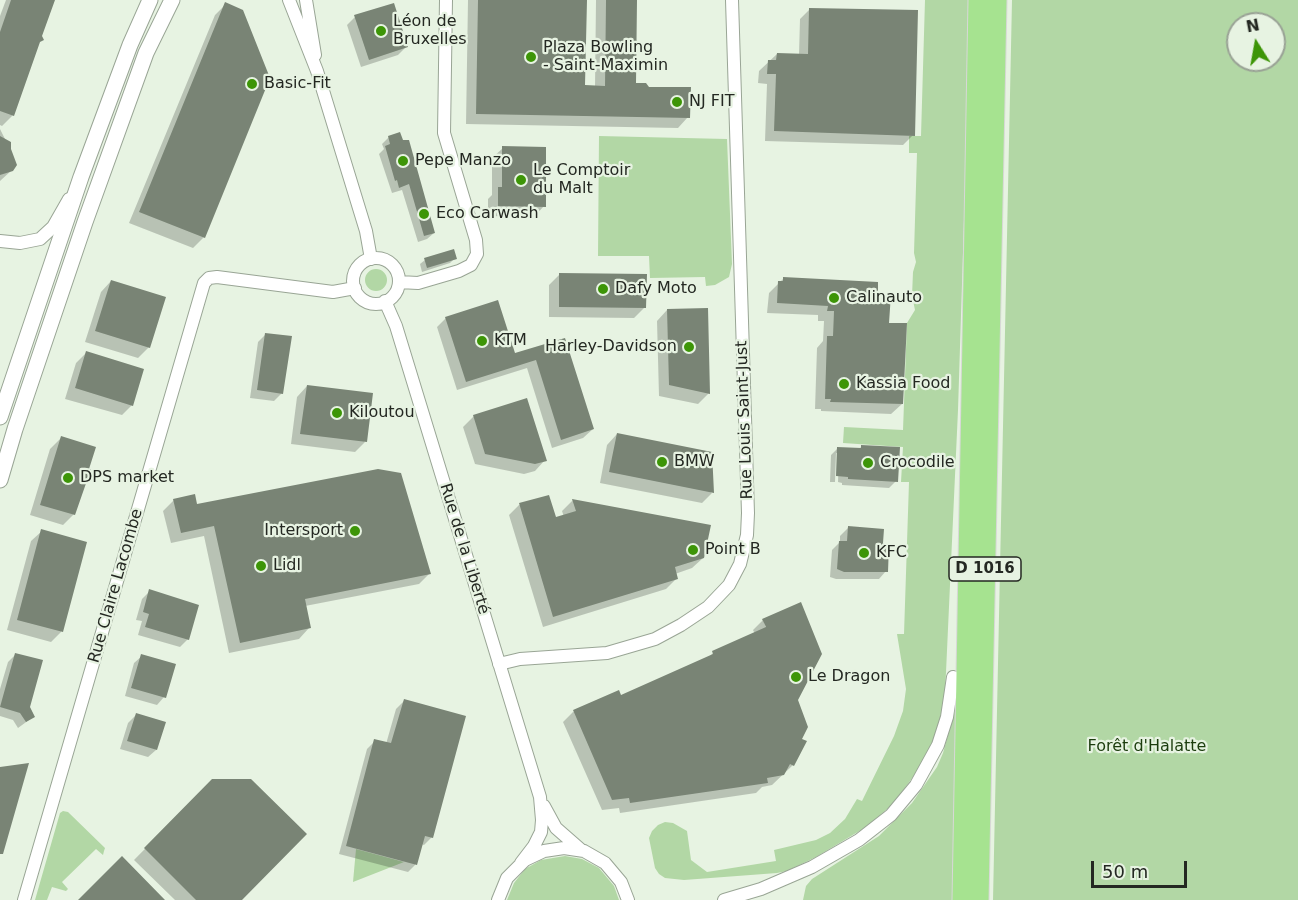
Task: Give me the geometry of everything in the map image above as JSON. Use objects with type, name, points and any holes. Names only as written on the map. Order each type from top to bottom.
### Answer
[{"type":"highway","name":"D 1016","points":[[963,900],[979,0]]},
{"type":"highway","name":"D 1016","points":[[978,900],[996,0]]},
{"type":"highway","points":[[953,677],[956,612],[969,554]]},
{"type":"street","points":[[0,417],[81,177],[130,45],[150,0]]},
{"type":"street","points":[[0,480],[18,417],[88,212],[146,53],[172,0]]},
{"type":"street","points":[[289,0],[317,71],[366,231],[371,259]]},
{"type":"street","points":[[306,0],[317,71]]},
{"type":"street","points":[[399,282],[417,283],[459,272],[471,265],[477,254],[476,240],[444,134],[446,0]]},
{"type":"street","name":"Rue Louis Saint-Just","points":[[499,664],[520,659],[607,653],[655,639],[708,607],[729,585],[740,564],[747,535],[748,513],[732,0]]},
{"type":"street","points":[[0,241],[27,242],[46,235],[56,222],[81,177]]},
{"type":"street","points":[[382,259],[391,264],[397,272],[399,282],[394,295],[385,301],[369,302],[360,297],[355,288],[354,278],[357,268],[365,261],[382,259]]},
{"type":"street","name":"Rue Claire Lacombe","points":[[24,900],[204,284],[209,278],[217,277],[333,292],[355,288]]},
{"type":"street","name":"Rue de la Liberté","points":[[385,301],[396,326],[540,797],[541,832],[534,846],[510,874],[503,887]]},
{"type":"street","points":[[724,900],[761,889],[812,867],[854,844],[891,815],[916,785],[938,745],[948,717],[953,677]]},
{"type":"street","name":"Rue de la Liberté","points":[[540,797],[556,828],[584,851],[609,866],[618,877],[627,895],[635,900]]},
{"type":"street","points":[[521,863],[548,850],[564,848],[584,851]]},
{"type":"street","points":[[489,900],[503,887]]},
{"type":"street","points":[[498,900],[503,887]]},
{"type":"green space","points":[[925,0],[971,0],[958,410],[945,694],[939,723],[921,766],[893,804],[866,827],[816,857],[787,871],[777,873],[684,880],[665,878],[655,868],[649,838],[658,825],[665,822],[673,823],[687,831],[691,860],[707,872],[776,861],[774,850],[816,840],[830,833],[845,819],[857,799],[862,801],[894,736],[903,711],[906,689],[897,634],[904,634],[909,482],[901,482],[903,447],[843,443],[844,427],[903,430],[907,323],[915,310],[912,296],[913,272],[916,262],[914,253],[917,153],[909,153],[909,136],[921,136]]},
{"type":"green space","name":"Forêt d'Halatte","points":[[1012,0],[1298,0],[1298,900],[993,900]]},
{"type":"green space","points":[[599,136],[727,139],[732,264],[729,277],[715,285],[706,286],[705,277],[650,278],[649,256],[598,256]]},
{"type":"green space","points":[[376,269],[384,272],[387,280],[384,288],[376,291],[368,288],[365,280],[368,272]]},
{"type":"green space","points":[[959,696],[955,900],[803,900],[806,886],[812,879],[879,836],[912,803],[937,767]]},
{"type":"green space","points":[[68,812],[105,848],[103,855],[96,849],[62,882],[68,889],[66,891],[52,887],[47,900],[35,900],[60,813]]},
{"type":"green space","points":[[356,849],[404,862],[353,882]]},
{"type":"green space","points":[[565,856],[582,859],[599,868],[614,886],[619,900],[507,900],[514,883],[525,869],[541,860]]},
{"type":"building","points":[[11,0],[55,0],[42,36],[44,40],[40,42],[14,116],[0,111],[0,32]]},
{"type":"building","name":"Plaza Bowling - Saint-Maximin","points":[[478,0],[587,0],[585,85],[605,86],[606,0],[637,0],[636,83],[646,83],[649,87],[691,87],[690,118],[476,114]]},
{"type":"building","points":[[225,2],[243,10],[270,78],[205,238],[139,212]]},
{"type":"building","name":"Léon de Bruxelles","points":[[394,3],[408,47],[369,60],[354,15]]},
{"type":"building","points":[[809,8],[918,10],[915,136],[774,131],[776,74],[767,74],[768,60],[776,60],[777,53],[808,54]]},
{"type":"building","name":"Pepe Manzo","points":[[400,132],[403,140],[409,140],[435,233],[424,236],[409,184],[399,188],[397,180],[395,181],[385,146],[390,144],[388,136]]},
{"type":"building","points":[[0,136],[11,142],[17,165],[13,171],[0,175]]},
{"type":"building","name":"Le Comptoir du Malt","points":[[502,146],[546,147],[546,207],[498,206],[498,187],[502,187]]},
{"type":"building","points":[[454,249],[457,259],[427,268],[424,258]]},
{"type":"building","name":"Dafy Moto","points":[[559,273],[647,274],[646,308],[559,307]]},
{"type":"building","points":[[783,277],[878,282],[878,293],[891,294],[889,323],[907,323],[903,404],[830,402],[831,399],[825,399],[827,336],[833,336],[834,311],[827,311],[828,306],[777,303],[778,281],[783,281]]},
{"type":"building","points":[[111,280],[166,297],[150,348],[95,331]]},
{"type":"building","points":[[498,300],[515,353],[565,338],[594,429],[561,440],[536,360],[466,382],[445,317]]},
{"type":"building","name":"Harley-Davidson","points":[[708,308],[710,394],[669,385],[667,309]]},
{"type":"building","points":[[265,333],[292,336],[283,394],[257,390]]},
{"type":"building","points":[[86,351],[144,369],[133,406],[75,388]]},
{"type":"building","name":"Kiloutou","points":[[307,385],[373,393],[367,442],[300,434]]},
{"type":"building","points":[[527,398],[547,461],[535,464],[485,454],[473,415]]},
{"type":"building","name":"BMW","points":[[617,433],[712,452],[714,493],[609,472]]},
{"type":"building","name":"DPS market","points":[[61,436],[96,447],[75,515],[40,505]]},
{"type":"building","name":"Crocodile","points":[[861,445],[900,447],[898,482],[848,479],[848,477],[836,476],[837,447],[861,448]]},
{"type":"building","points":[[378,469],[401,473],[431,574],[305,599],[311,628],[240,643],[214,526],[181,533],[173,499],[195,494],[197,504]]},
{"type":"building","points":[[549,495],[556,517],[576,511],[572,499],[711,525],[704,558],[675,567],[678,579],[553,617],[519,503]]},
{"type":"building","name":"KFC","points":[[848,526],[884,529],[883,543],[889,544],[888,572],[844,572],[837,569],[839,541],[847,541]]},
{"type":"building","points":[[41,529],[87,542],[63,632],[17,620]]},
{"type":"building","points":[[149,589],[199,605],[189,640],[145,627],[149,614],[143,612]]},
{"type":"building","points":[[801,602],[822,654],[798,700],[808,727],[802,739],[807,741],[794,766],[790,764],[784,775],[767,778],[768,783],[630,803],[629,798],[612,800],[573,710],[619,690],[621,695],[713,654],[712,651],[766,627],[762,619]]},
{"type":"building","points":[[15,653],[43,660],[30,707],[35,717],[26,722],[20,713],[0,707]]},
{"type":"building","points":[[141,654],[176,664],[166,698],[131,688]]},
{"type":"building","points":[[404,699],[466,716],[433,838],[425,836],[417,865],[346,846],[374,739],[391,743]]},
{"type":"building","points":[[136,713],[166,722],[157,750],[127,741]]},
{"type":"building","points":[[29,763],[3,854],[0,854],[0,767]]},
{"type":"building","points":[[212,779],[251,779],[307,834],[242,900],[196,900],[144,848]]},
{"type":"building","points":[[122,856],[165,900],[78,900]]},
{"type":"place","name":"Léon de Bruxelles","points":[[381,31]]},
{"type":"place","name":"Plaza Bowling - Saint-Maximin","points":[[531,57]]},
{"type":"place","name":"Basic-Fit","points":[[252,84]]},
{"type":"place","name":"NJ FIT","points":[[677,102]]},
{"type":"place","name":"Pepe Manzo","points":[[403,161]]},
{"type":"place","name":"Le Comptoir du Malt","points":[[521,180]]},
{"type":"place","name":"Eco Carwash","points":[[424,214]]},
{"type":"place","name":"Dafy Moto","points":[[603,289]]},
{"type":"place","name":"Calinauto","points":[[834,298]]},
{"type":"place","name":"KTM","points":[[482,341]]},
{"type":"place","name":"Harley-Davidson","points":[[689,347]]},
{"type":"place","name":"Kassia Food","points":[[844,384]]},
{"type":"place","name":"Kiloutou","points":[[337,413]]},
{"type":"place","name":"BMW","points":[[662,462]]},
{"type":"place","name":"Crocodile","points":[[868,463]]},
{"type":"place","name":"DPS market","points":[[68,478]]},
{"type":"place","name":"Intersport","points":[[355,531]]},
{"type":"place","name":"Point B","points":[[693,550]]},
{"type":"place","name":"KFC","points":[[864,553]]},
{"type":"place","name":"Lidl","points":[[261,566]]},
{"type":"place","name":"Le Dragon","points":[[796,677]]}]
